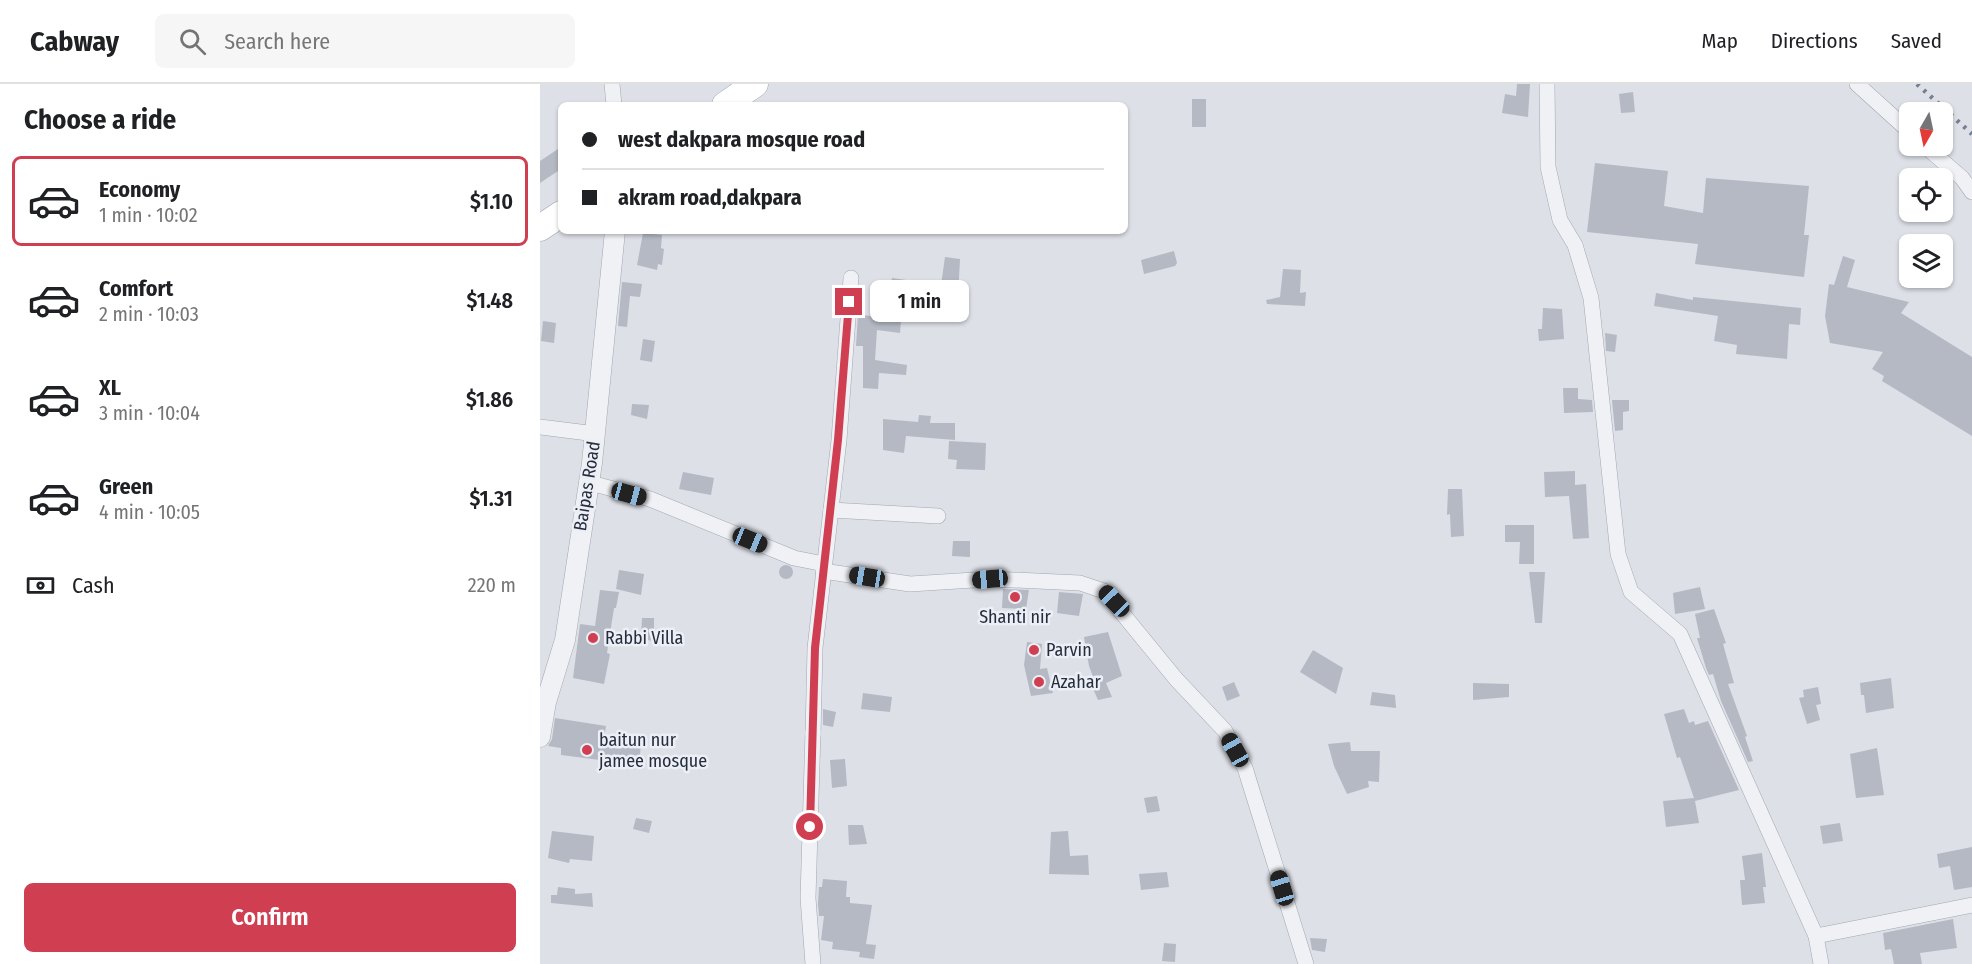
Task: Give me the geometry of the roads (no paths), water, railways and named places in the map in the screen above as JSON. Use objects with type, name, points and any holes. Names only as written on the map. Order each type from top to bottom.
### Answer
[{"type":"main road","points":[[729,102],[755,84]]},
{"type":"main road","points":[[540,228],[558,216]]},
{"type":"street","points":[[612,84],[614,102]]},
{"type":"street","points":[[1547,84],[1548,167],[1560,220],[1575,245],[1591,298],[1618,554],[1630,592],[1680,634],[1816,936],[1821,964]]},
{"type":"street","points":[[1857,84],[1899,122]]},
{"type":"street","points":[[1936,156],[1962,178],[1972,192]]},
{"type":"street","name":"Baipas Road","points":[[540,737],[546,702],[565,640],[596,434],[615,234]]},
{"type":"street","points":[[813,964],[808,898],[815,654],[831,510],[851,278]]},
{"type":"street","points":[[540,427],[596,434]]},
{"type":"street","points":[[587,482],[650,499],[794,558],[824,567],[910,584],[990,579],[1088,585],[1104,591],[1176,679],[1225,731],[1245,768],[1306,964]]},
{"type":"street","points":[[831,510],[938,516]]},
{"type":"street","points":[[1816,936],[1972,905]]},
{"type":"railway","points":[[1917,84],[1972,134]]},
{"type":"place","name":"Shanti nir","points":[[1015,597]]},
{"type":"place","name":"Rabbi Villa","points":[[593,638]]},
{"type":"place","name":"Parvin","points":[[1034,650]]},
{"type":"place","name":"Azahar","points":[[1039,682]]},
{"type":"place","name":"baitun nur jamee mosque","points":[[587,750]]}]
